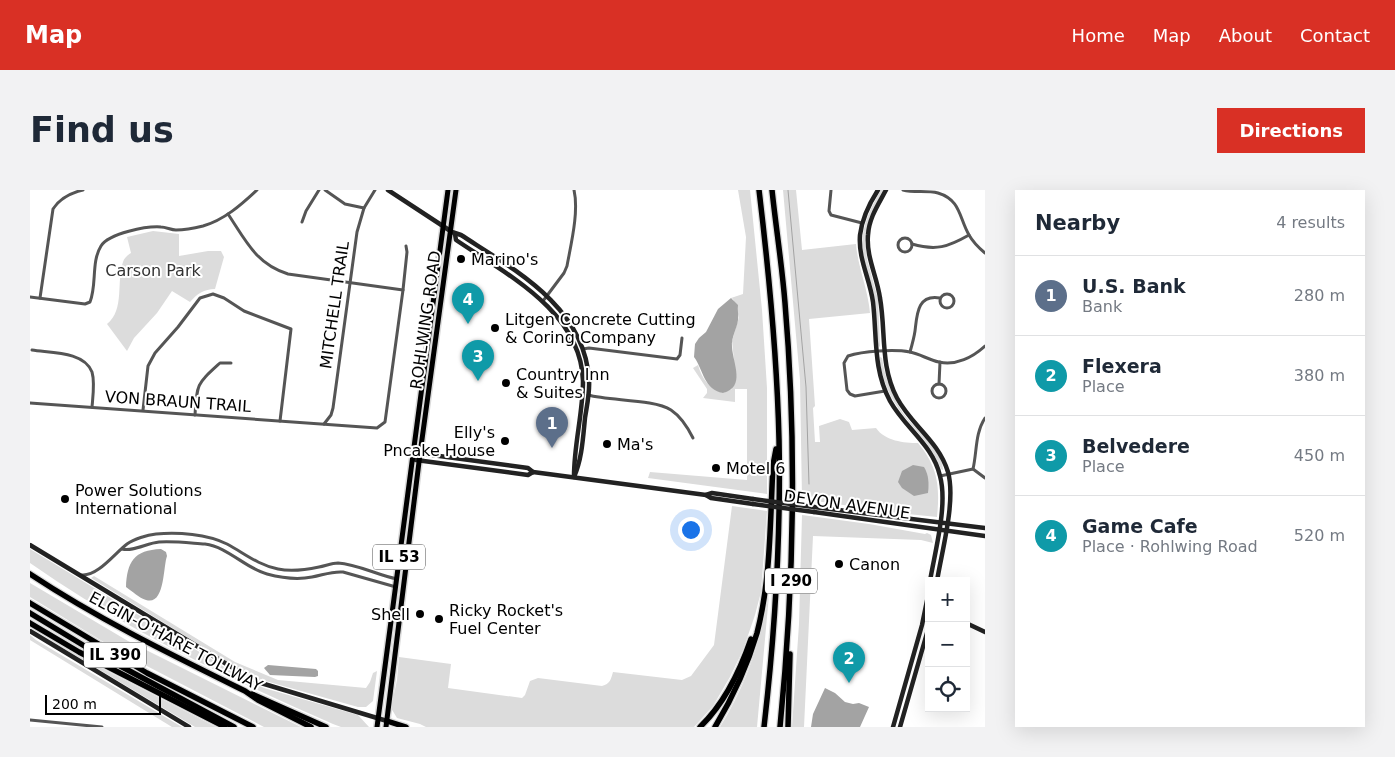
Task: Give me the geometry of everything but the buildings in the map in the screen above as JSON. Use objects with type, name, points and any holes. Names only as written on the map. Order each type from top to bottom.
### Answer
[{"type":"highway","name":"I 290","points":[[759,190],[774,341],[779,440],[779,512],[775,618],[764,727]]},
{"type":"highway","name":"I 290","points":[[773,190],[785,302],[792,436],[790,604],[780,727]]},
{"type":"highway","points":[[715,727],[737,687],[757,633],[764,597],[772,465],[779,440]]},
{"type":"highway","name":"ELGIN-O'HARE TOLLWAY","points":[[31,574],[63,595],[121,628],[311,727]]},
{"type":"highway","points":[[700,727],[718,707],[737,673],[750,643],[764,597]]},
{"type":"highway","name":"IL 390","points":[[30,603],[147,673],[253,727]]},
{"type":"highway","points":[[788,727],[790,709],[790,604]]},
{"type":"highway","points":[[30,613],[105,658],[234,727]]},
{"type":"highway","points":[[30,624],[78,652],[225,727]]},
{"type":"highway","points":[[245,692],[326,727]]},
{"type":"highway","points":[[386,724],[406,727]]},
{"type":"main road","points":[[388,190],[443,227],[455,234],[461,235],[527,279],[560,308],[569,320],[583,349],[588,375],[588,395],[580,463],[574,477]]},
{"type":"main road","name":"ROHLWING ROAD","points":[[413,453],[448,190]]},
{"type":"main road","name":"ROHLWING ROAD","points":[[420,454],[456,190]]},
{"type":"main road","points":[[878,190],[868,206],[862,223],[860,235],[861,256],[873,303],[875,352],[885,390],[901,418],[929,449],[940,476],[943,494],[931,577]]},
{"type":"main road","points":[[886,190],[872,216],[867,243],[869,259],[880,296],[884,352],[889,378],[897,398],[912,420],[936,446],[948,473],[951,491],[938,577]]},
{"type":"main road","points":[[455,234],[456,240],[516,280],[542,301],[561,322],[575,347],[582,373],[582,394],[574,477]]},
{"type":"main road","name":"DEVON AVENUE","points":[[413,453],[528,468],[533,472],[706,495],[712,493],[753,501],[814,509],[985,528]]},
{"type":"main road","name":"IL 53","points":[[396,579],[413,453]]},
{"type":"main road","name":"IL 53","points":[[386,724],[420,454]]},
{"type":"main road","name":"DEVON AVENUE","points":[[412,460],[528,475],[533,472]]},
{"type":"main road","name":"DEVON AVENUE","points":[[814,509],[985,536]]},
{"type":"main road","points":[[30,545],[248,678],[378,718],[386,724]]},
{"type":"main road","points":[[396,579],[399,626]]},
{"type":"main road","points":[[398,587],[405,579]]},
{"type":"main road","name":"IL 53","points":[[377,726],[398,587]]},
{"type":"main road","points":[[893,727],[925,622]]},
{"type":"main road","points":[[970,625],[985,632]]},
{"type":"main road","points":[[30,631],[189,727]]},
{"type":"main road","points":[[900,727],[925,640]]},
{"type":"street","points":[[40,298],[53,210],[58,202],[65,197],[83,190]]},
{"type":"street","points":[[30,297],[85,304],[90,302],[100,247],[105,240],[114,235],[149,227],[177,230],[203,226],[228,214],[243,204],[257,190]]},
{"type":"street","points":[[302,222],[306,211],[319,190]]},
{"type":"street","points":[[325,190],[345,204],[364,208]]},
{"type":"street","name":"MITCHELL TRAIL","points":[[324,424],[332,414],[357,232],[364,208],[375,190]]},
{"type":"street","points":[[542,301],[564,273],[567,266],[575,211],[576,198],[574,190]]},
{"type":"street","points":[[831,190],[829,211],[831,215],[862,223]]},
{"type":"street","points":[[902,190],[919,193],[936,192],[950,198],[959,209],[969,235],[985,253]]},
{"type":"street","points":[[228,214],[250,248],[267,264],[288,274],[403,290]]},
{"type":"street","points":[[912,244],[911,249],[905,252],[901,251],[898,245],[902,239],[906,238],[912,244],[922,247],[939,248],[956,243],[969,235]]},
{"type":"street","name":"VON BRAUN TRAIL","points":[[30,403],[377,428],[385,422],[408,252],[406,246]]},
{"type":"street","points":[[144,410],[148,366],[155,353],[200,298],[213,294],[224,298],[244,311],[291,329],[280,421]]},
{"type":"street","points":[[910,352],[917,311],[925,301],[950,294],[954,302],[952,306],[945,307],[940,303],[940,298]]},
{"type":"street","points":[[583,349],[589,348],[677,359],[680,355],[682,338]]},
{"type":"street","points":[[885,390],[855,396],[850,394],[847,390],[845,358],[850,355],[875,352],[910,352],[940,362],[961,361],[985,346]]},
{"type":"street","points":[[32,350],[75,357],[84,361],[92,371],[92,407]]},
{"type":"street","points":[[195,415],[197,388],[203,379],[220,362],[231,363]]},
{"type":"street","points":[[939,384],[940,362]]},
{"type":"street","points":[[939,384],[943,385],[946,389],[944,395],[936,397],[933,391],[934,387],[939,384]]},
{"type":"street","points":[[582,394],[652,404],[670,410],[688,429],[693,438]]},
{"type":"street","points":[[973,469],[978,435],[985,418]]},
{"type":"street","points":[[940,476],[973,469],[985,478]]},
{"type":"street","points":[[77,574],[88,575],[94,573],[128,543],[156,534],[211,538],[225,543],[260,564],[279,569],[306,570],[336,563],[350,565],[396,579]]},
{"type":"street","points":[[122,549],[128,550],[149,543],[162,542],[208,545],[228,553],[256,570],[277,577],[299,578],[336,571],[398,587]]},
{"type":"street","points":[[30,720],[102,727]]},
{"type":"green space","points":[[738,190],[750,190],[762,310],[767,388],[767,494],[648,478],[650,472],[747,480],[747,389],[735,389],[735,402],[703,398],[707,393],[707,389],[693,368],[698,365],[707,382],[718,391],[723,393],[732,389],[734,360],[732,341],[739,317],[731,298],[743,294],[746,237]]},
{"type":"green space","points":[[783,190],[796,190],[802,250],[856,244],[869,304],[870,313],[809,319],[815,406],[813,408],[815,442],[820,442],[819,426],[840,419],[849,422],[852,430],[876,428],[884,436],[901,442],[918,443],[934,469],[938,486],[937,517],[802,499],[800,380]]},
{"type":"green space","points":[[881,190],[884,190],[869,218],[865,242],[867,259],[878,299],[879,347],[876,307],[864,260],[862,241],[868,215]]},
{"type":"green space","name":"Carson Park","points":[[153,231],[179,234],[179,256],[208,251],[221,251],[224,257],[215,289],[201,293],[190,302],[172,291],[157,313],[134,338],[127,351],[107,324],[113,318],[116,311],[123,262],[131,253],[127,237]]},
{"type":"green space","points":[[880,357],[882,358],[889,387],[899,407],[938,454],[943,470],[928,445],[902,414],[888,391],[882,374]]},
{"type":"green space","points":[[732,506],[767,511],[761,592],[743,650],[730,677],[713,706],[694,727],[426,727],[397,718],[391,708],[397,680],[399,657],[451,664],[448,688],[522,698],[530,681],[538,678],[602,686],[608,683],[613,672],[682,680],[691,676],[714,645]]},
{"type":"green space","points":[[802,515],[927,533],[931,535],[933,543],[921,540],[813,536],[804,727],[792,727],[799,624]]},
{"type":"green space","points":[[30,549],[244,679],[264,688],[358,715],[369,727],[341,727],[333,724],[177,651],[102,610],[30,563]]},
{"type":"green space","points":[[94,576],[235,662],[278,680],[366,688],[373,673],[377,671],[373,701],[366,707],[358,707],[259,679],[239,669],[91,578]]},
{"type":"green space","points":[[30,583],[128,641],[301,727],[264,727],[120,652],[30,597]]},
{"type":"green space","points":[[769,595],[757,727],[720,727],[745,679],[751,663]]},
{"type":"green space","points":[[33,630],[82,658],[216,727],[195,727]]},
{"type":"green space","points":[[30,635],[182,727],[172,727],[30,640]]},
{"type":"shaded area","points":[[731,298],[738,305],[738,320],[732,343],[736,380],[730,390],[723,393],[712,388],[705,378],[694,357],[695,344],[706,332],[718,309]]},
{"type":"shaded area","points":[[913,465],[924,467],[926,470],[928,493],[914,496],[902,488],[898,482],[902,471]]},
{"type":"shaded area","points":[[161,549],[166,552],[167,556],[160,592],[152,600],[146,600],[126,587],[130,564],[138,555],[144,552]]},
{"type":"shaded area","points":[[268,665],[316,669],[318,676],[270,675],[264,668]]},
{"type":"shaded area","points":[[825,688],[835,693],[845,702],[859,703],[869,707],[860,727],[811,727],[813,714]]},
{"type":"waterway","points":[[788,190],[806,387],[809,484]]},
{"type":"place","name":"Marino's","points":[[461,259]]},
{"type":"place","name":"Game Cafe","points":[[468,324]]},
{"type":"place","name":"Litgen Concrete Cutting & Coring Company","points":[[495,328]]},
{"type":"place","name":"Belvedere","points":[[478,381]]},
{"type":"place","name":"Country Inn & Suites","points":[[506,383]]},
{"type":"place","name":"Elly's Pncake House","points":[[505,441]]},
{"type":"place","name":"Ma's","points":[[607,444]]},
{"type":"place","name":"U.S. Bank","points":[[552,448]]},
{"type":"place","name":"Motel 6","points":[[716,468]]},
{"type":"place","name":"Power Solutions International","points":[[65,499]]},
{"type":"place","name":"Canon","points":[[839,564]]},
{"type":"place","name":"Shell","points":[[420,614]]},
{"type":"place","name":"Ricky Rocket's Fuel Center","points":[[439,619]]},
{"type":"place","name":"Flexera","points":[[849,683]]}]
